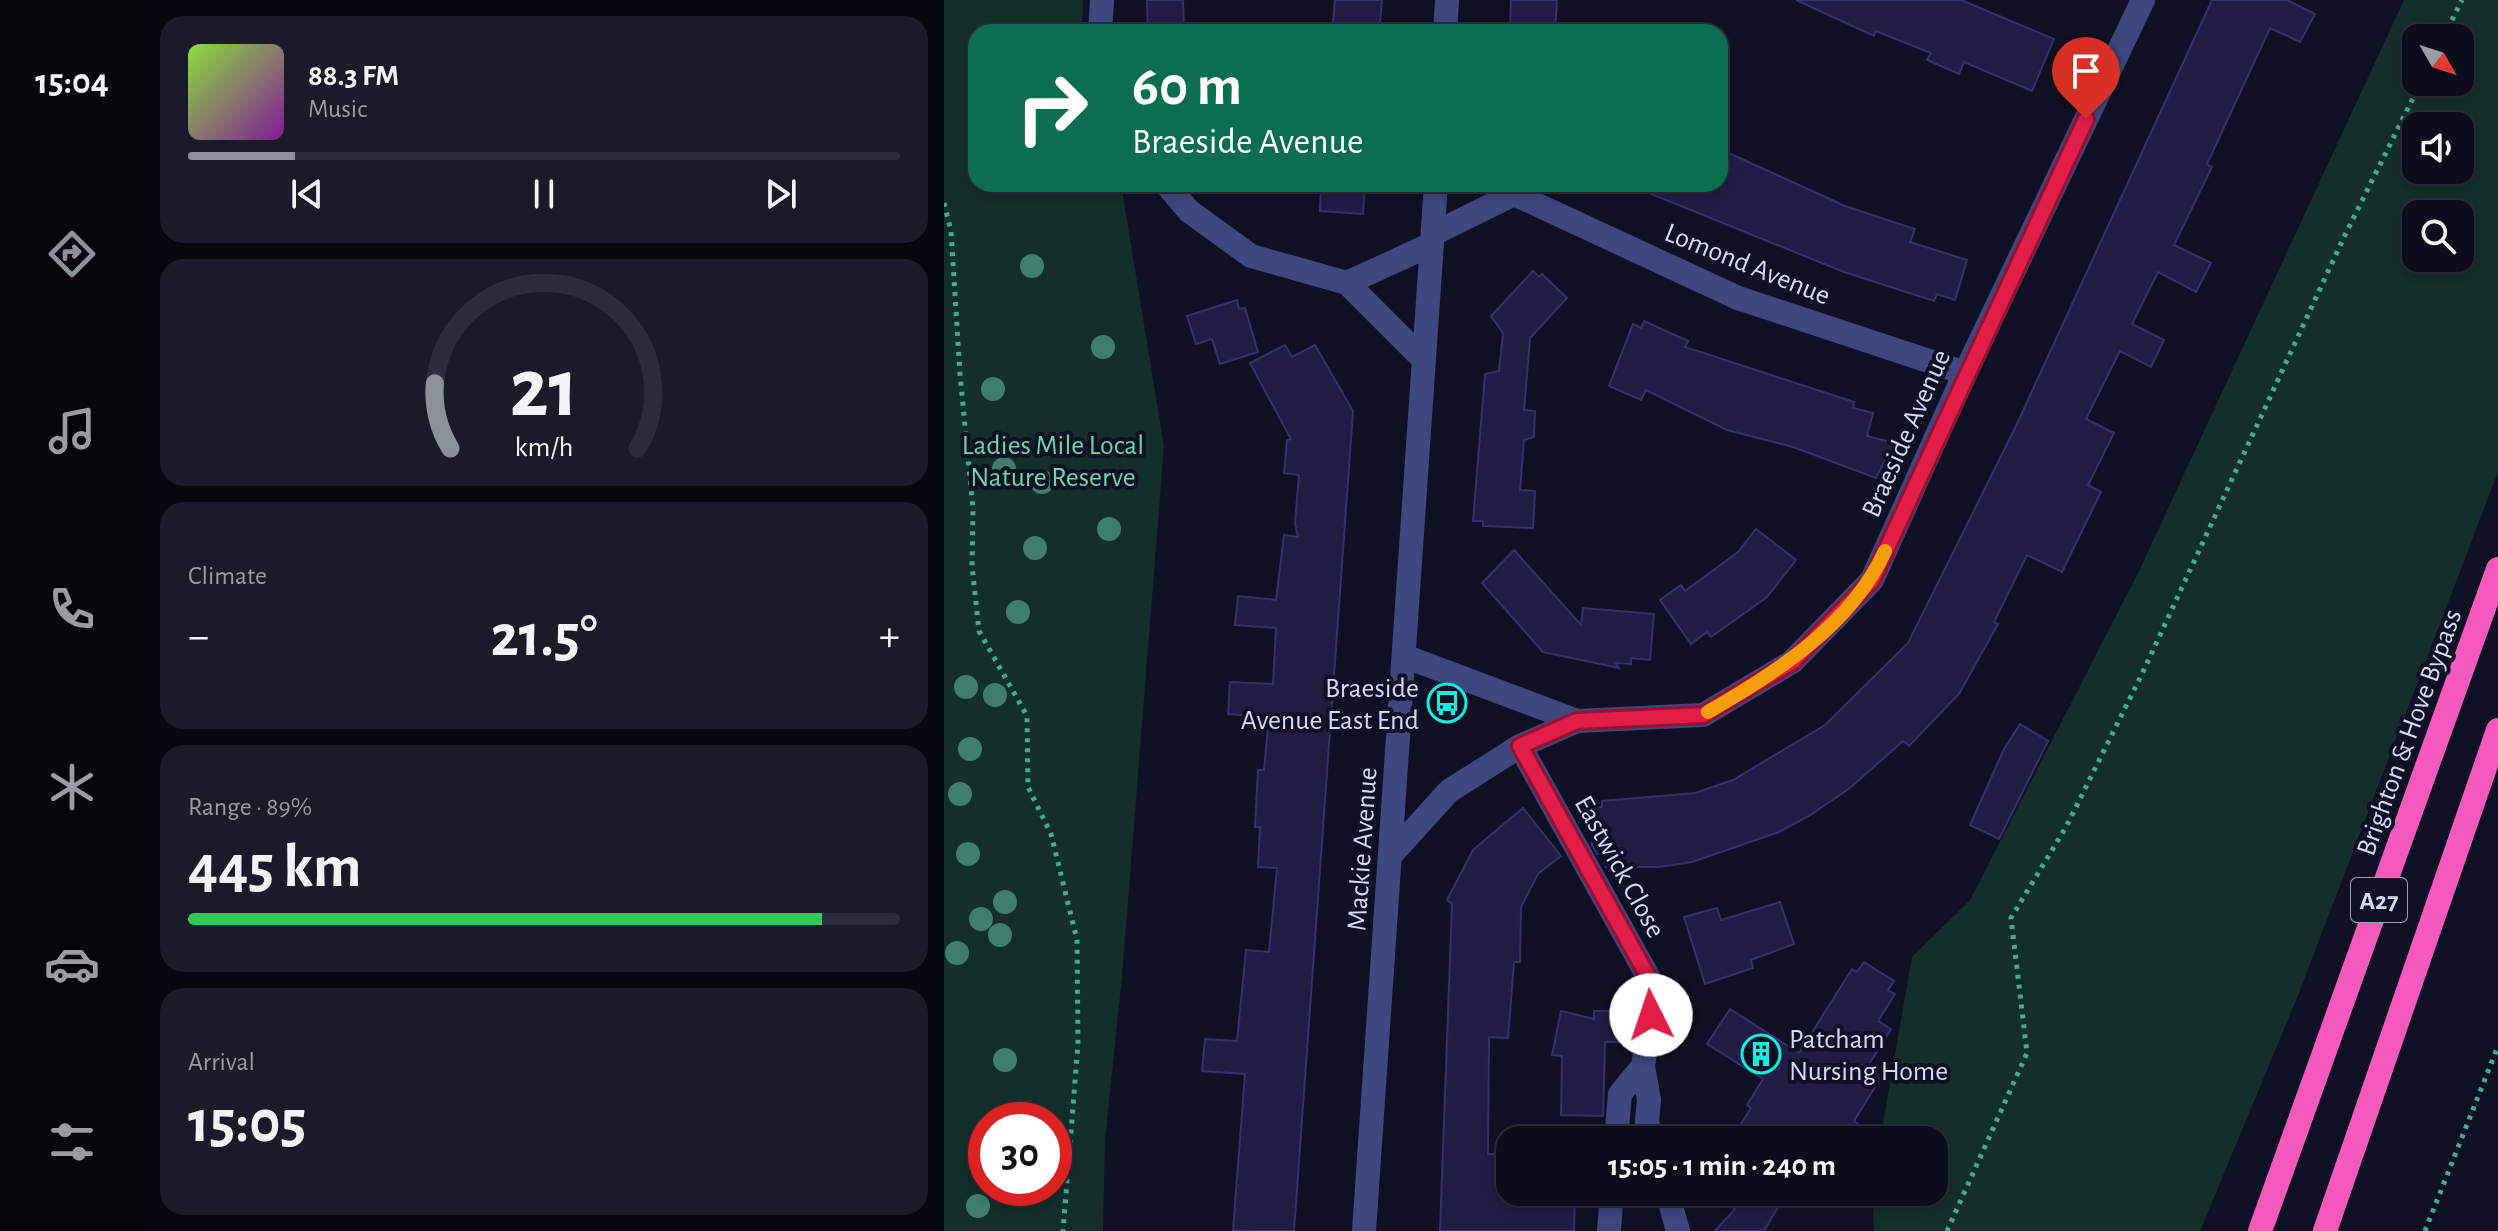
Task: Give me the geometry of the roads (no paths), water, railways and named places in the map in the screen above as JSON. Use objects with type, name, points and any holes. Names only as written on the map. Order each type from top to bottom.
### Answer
[{"type":"highway","name":"Brighton & Hove Bypass","points":[[2260,1231],[2498,569]]},
{"type":"highway","name":"A27","points":[[2325,1231],[2498,730]]},
{"type":"street","points":[[1100,24],[1102,0]]},
{"type":"street","points":[[1446,24],[1447,0]]},
{"type":"street","name":"Braeside Avenue","points":[[1391,855],[1449,791],[1520,746],[1577,721],[1703,715],[1792,662],[1872,580],[2137,2]]},
{"type":"street","points":[[1173,192],[1189,211],[1251,256],[1347,283],[1423,359]]},
{"type":"street","name":"Mackie Avenue","points":[[1364,1231],[1436,192]]},
{"type":"street","name":"Lomond Avenue","points":[[1347,283],[1433,239],[1503,192]]},
{"type":"street","name":"Lomond Avenue","points":[[1513,192],[1738,298],[1965,373]]},
{"type":"street","name":"Braeside Avenue","points":[[1404,656],[1577,721]]},
{"type":"street","name":"Eastwick Close","points":[[1520,746],[1655,989],[1643,1066]]},
{"type":"street","points":[[1617,1126],[1620,1094],[1643,1066]]},
{"type":"street","points":[[1643,1066],[1649,1100],[1648,1126]]},
{"type":"street","points":[[1609,1231],[1611,1206]]},
{"type":"street","points":[[1671,1206],[1678,1231]]},
{"type":"place","name":"Braeside Avenue East End","points":[[1447,703]]},
{"type":"place","name":"Patcham Nursing Home","points":[[1761,1054]]},
{"type":"park label","name":"Ladies Mile Local Nature Reserve","points":[[1053,460]]}]
